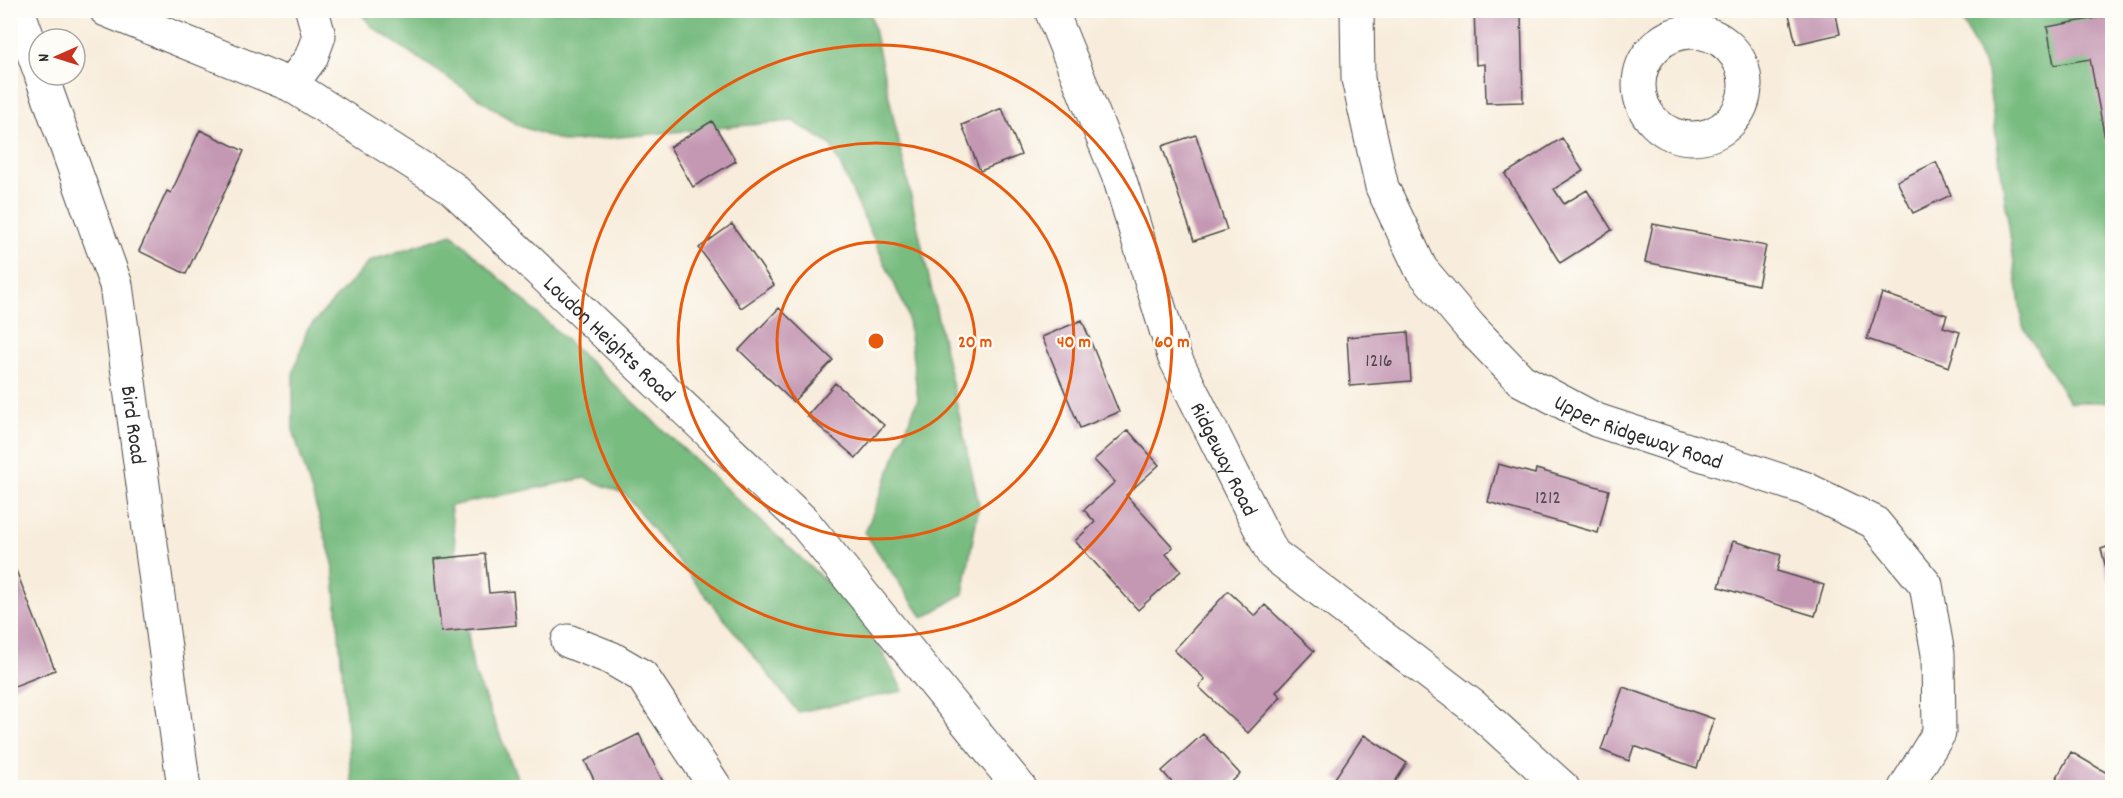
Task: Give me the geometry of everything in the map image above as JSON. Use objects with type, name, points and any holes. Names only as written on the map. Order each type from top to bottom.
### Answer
[{"type":"street","points":[[18,10],[27,35]]},
{"type":"street","name":"Loudon Heights Road","points":[[106,10],[291,85],[452,187],[803,521],[1020,788]]},
{"type":"street","points":[[291,85],[311,58],[320,36],[312,10]]},
{"type":"street","name":"Ridgeway Road","points":[[1051,10],[1120,180],[1173,356],[1273,554],[1474,707],[1563,788]]},
{"type":"street","name":"Upper Ridgeway Road","points":[[1357,10],[1358,80],[1382,187],[1421,269],[1471,328],[1521,380],[1596,420],[1804,488],[1874,522],[1926,585],[1938,654],[1940,733],[1905,788]]},
{"type":"street","name":"Bird Road","points":[[45,87],[116,285],[184,788]]},
{"type":"street","points":[[568,641],[611,658],[642,676],[716,788]]},
{"type":"green space","points":[[359,11],[870,11],[979,505],[963,594],[923,618],[865,533],[918,399],[907,312],[831,145],[793,121],[565,142],[520,126],[372,27]]},
{"type":"green space","points":[[1958,11],[2112,11],[2112,402],[2069,402],[2023,326],[1987,72]]},
{"type":"green space","points":[[452,234],[863,616],[903,691],[798,712],[625,494],[585,478],[450,506],[473,669],[521,787],[352,787],[333,563],[293,430],[293,374],[307,330],[370,261]]},
{"type":"building","points":[[1474,10],[1521,10],[1523,102],[1486,103],[1485,64],[1476,65]]},
{"type":"building","points":[[1788,10],[1835,10],[1840,34],[1796,44]]},
{"type":"building","points":[[2112,15],[2112,142],[2106,144],[2090,59],[2054,65],[2047,27]]},
{"type":"building","points":[[1002,108],[1021,155],[980,171],[962,125]]},
{"type":"building","points":[[712,121],[736,161],[693,187],[670,147]]},
{"type":"building","points":[[200,130],[244,151],[186,274],[139,251],[167,191],[171,193]]},
{"type":"building","points":[[1196,135],[1227,230],[1194,241],[1162,146]]},
{"type":"building","points":[[1562,138],[1583,171],[1554,189],[1564,204],[1587,190],[1612,230],[1560,263],[1505,174]]},
{"type":"building","points":[[1936,162],[1951,195],[1913,213],[1897,181]]},
{"type":"building","points":[[732,224],[774,285],[741,308],[699,248]]},
{"type":"building","points":[[1653,224],[1766,246],[1758,285],[1645,262]]},
{"type":"building","points":[[1882,293],[1947,315],[1943,327],[1960,332],[1949,367],[1867,339]]},
{"type":"building","points":[[779,308],[833,360],[793,402],[739,350]]},
{"type":"building","points":[[1082,320],[1119,412],[1080,428],[1042,337]]},
{"type":"building","points":[[1408,332],[1411,381],[1350,386],[1347,337]]},
{"type":"building","points":[[835,383],[884,425],[856,458],[807,416]]},
{"type":"building","points":[[1128,430],[1159,465],[1126,495],[1173,547],[1166,554],[1181,571],[1138,610],[1075,541],[1095,522],[1084,510],[1115,482],[1094,460]]},
{"type":"building","points":[[1498,464],[1535,474],[1536,469],[1609,490],[1598,533],[1488,502]]},
{"type":"building","points":[[1733,541],[1781,555],[1777,571],[1824,585],[1815,616],[1719,587]]},
{"type":"building","points":[[2112,545],[2112,591],[2101,549]]},
{"type":"building","points":[[485,554],[489,593],[513,591],[516,625],[441,632],[434,559]]},
{"type":"building","points":[[10,555],[55,670],[10,688]]},
{"type":"building","points":[[1228,591],[1255,616],[1265,605],[1314,651],[1276,692],[1281,697],[1248,733],[1199,687],[1205,679],[1174,650]]},
{"type":"building","points":[[1623,687],[1714,719],[1697,768],[1634,746],[1629,761],[1601,750]]},
{"type":"building","points":[[639,734],[666,788],[598,788],[585,761]]},
{"type":"building","points":[[1203,734],[1240,774],[1225,788],[1177,788],[1162,771]]},
{"type":"building","points":[[1364,735],[1407,763],[1391,788],[1350,788],[1335,778]]},
{"type":"building","points":[[2071,752],[2112,776],[2112,788],[2051,788]]}]
